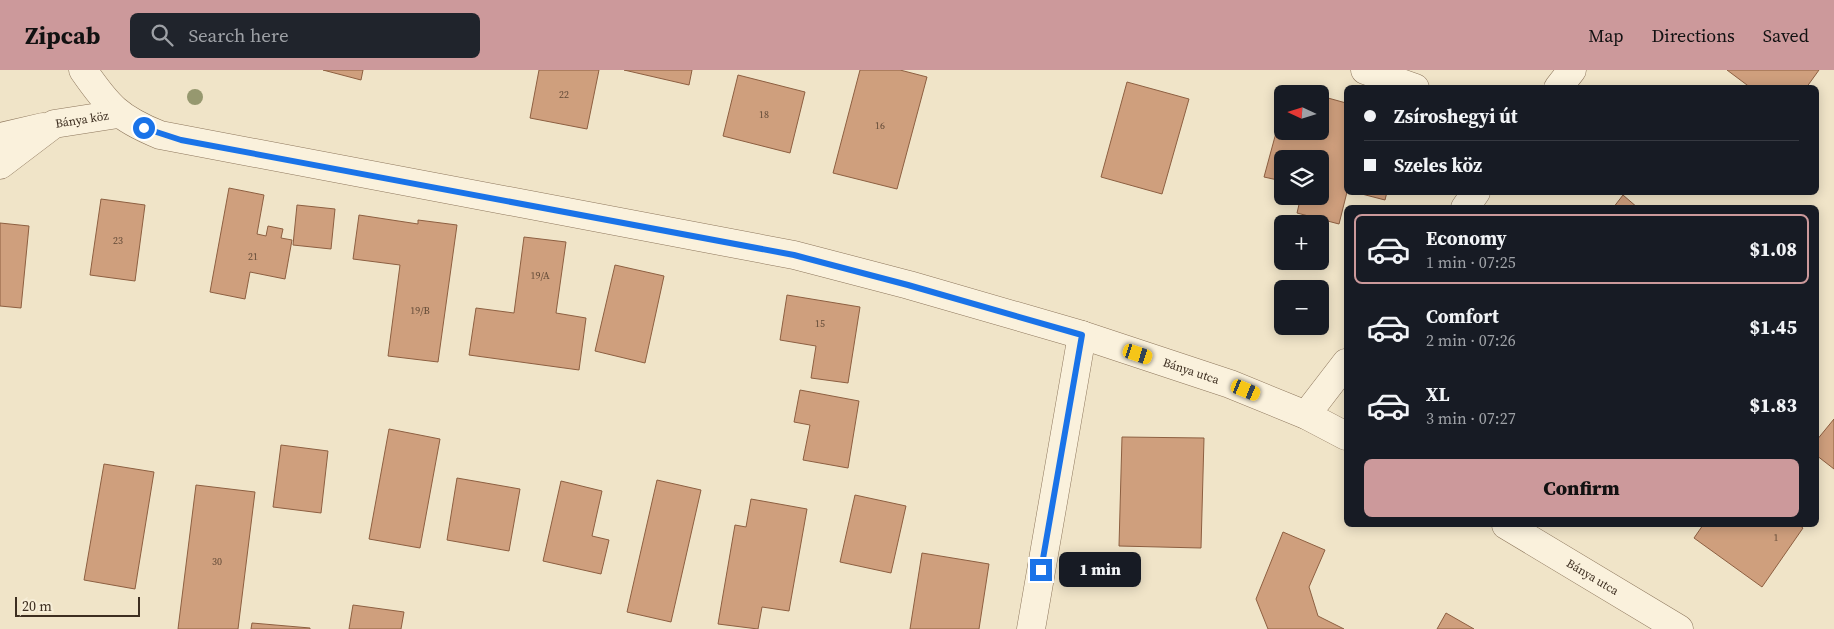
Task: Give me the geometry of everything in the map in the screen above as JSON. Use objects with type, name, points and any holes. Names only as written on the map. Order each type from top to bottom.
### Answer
[{"type":"street","name":"Bánya utca","points":[[83,70],[102,98],[118,114],[144,128],[181,140],[794,255],[908,285],[1082,335],[1230,384],[1306,415],[1344,435]]},
{"type":"street","points":[[1365,70],[1407,85]]},
{"type":"street","points":[[1560,85],[1572,70]]},
{"type":"street","name":"Bánya köz","points":[[0,165],[54,124],[118,114]]},
{"type":"street","points":[[0,137],[54,124]]},
{"type":"street","points":[[1031,629],[1082,335]]},
{"type":"street","points":[[1306,415],[1344,365]]},
{"type":"street","name":"Bánya utca","points":[[1509,527],[1679,629]]},
{"type":"building","points":[[323,70],[363,70],[361,80]]},
{"type":"building","points":[[539,70],[599,70],[587,129],[530,118]]},
{"type":"building","points":[[624,70],[692,70],[689,85]]},
{"type":"building","points":[[860,70],[900,70],[927,77],[897,189],[833,173]]},
{"type":"building","points":[[1727,70],[1819,70],[1808,85],[1747,85]]},
{"type":"building","points":[[738,75],[805,92],[790,153],[723,136]]},
{"type":"building","points":[[1127,82],[1189,99],[1162,194],[1101,177]]},
{"type":"building","points":[[1329,98],[1344,102],[1344,195],[1346,195],[1339,224],[1329,221],[1329,215],[1305,215],[1297,213],[1299,205],[1329,205],[1329,150],[1274,150],[1274,179],[1264,177],[1274,140],[1329,140]]},
{"type":"building","points":[[229,188],[264,195],[257,234],[266,236],[268,226],[283,229],[281,238],[292,240],[285,279],[250,272],[245,299],[210,292]]},
{"type":"building","points":[[1366,195],[1386,195],[1385,200]]},
{"type":"building","points":[[1623,195],[1635,205],[1615,205]]},
{"type":"building","points":[[101,199],[145,205],[135,281],[90,275]]},
{"type":"building","points":[[297,205],[335,209],[331,249],[293,245]]},
{"type":"building","points":[[359,215],[418,224],[418,220],[457,225],[438,362],[388,356],[400,265],[353,259]]},
{"type":"building","points":[[0,223],[29,226],[21,308],[0,306]]},
{"type":"building","points":[[524,237],[566,242],[556,313],[586,318],[579,370],[469,355],[476,308],[514,313]]},
{"type":"building","points":[[615,265],[664,276],[645,363],[595,351]]},
{"type":"building","points":[[787,295],[860,307],[848,383],[811,378],[816,346],[780,340]]},
{"type":"building","points":[[800,390],[859,401],[848,468],[803,460],[810,425],[794,422]]},
{"type":"building","points":[[1834,419],[1834,469],[1819,457],[1819,437]]},
{"type":"building","points":[[389,429],[440,439],[420,548],[369,539]]},
{"type":"building","points":[[1122,437],[1204,438],[1201,548],[1119,546]]},
{"type":"building","points":[[281,445],[328,451],[321,513],[273,507]]},
{"type":"building","points":[[104,464],[154,472],[135,589],[84,580]]},
{"type":"building","points":[[457,478],[520,489],[509,551],[447,540]]},
{"type":"building","points":[[657,480],[701,490],[671,622],[627,612]]},
{"type":"building","points":[[561,481],[602,491],[592,536],[609,540],[601,574],[543,561]]},
{"type":"building","points":[[196,485],[255,492],[238,629],[178,629]]},
{"type":"building","points":[[855,495],[906,506],[891,573],[840,562]]},
{"type":"building","points":[[751,499],[807,509],[789,611],[762,607],[758,629],[718,624],[735,525],[746,527]]},
{"type":"building","points":[[1702,527],[1803,528],[1762,587],[1694,538]]},
{"type":"building","points":[[1283,532],[1325,550],[1309,587],[1318,616],[1344,629],[1268,629],[1256,599]]},
{"type":"building","points":[[922,553],[989,564],[979,629],[910,629]]},
{"type":"building","points":[[353,605],[404,612],[401,629],[349,629]]},
{"type":"building","points":[[1446,613],[1474,629],[1437,629]]},
{"type":"building","points":[[252,623],[310,628],[310,629],[251,629]]},
{"type":"route","points":[[144,128],[160,135],[181,140],[794,255],[908,285],[1082,335],[1041,570]]}]
